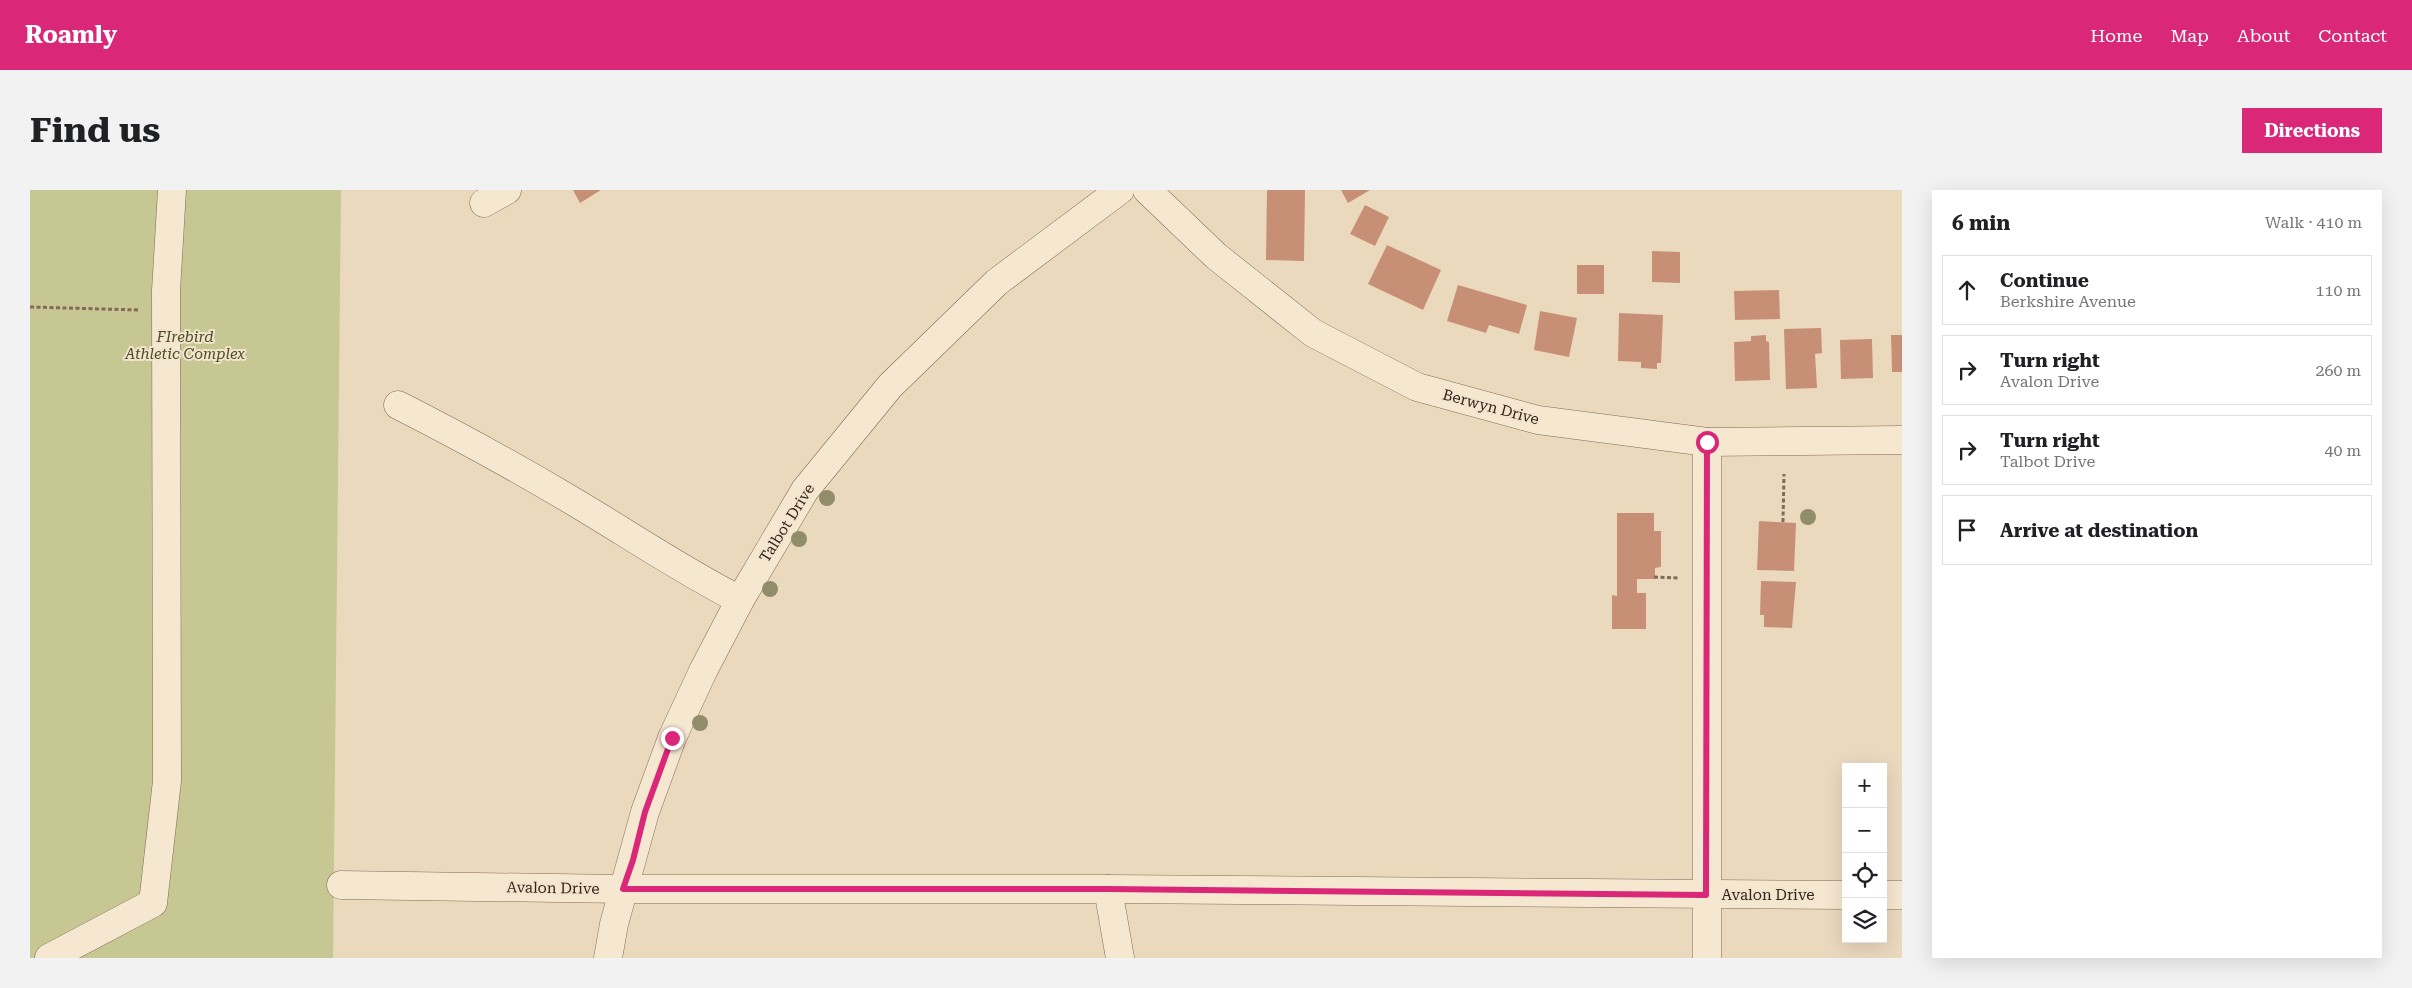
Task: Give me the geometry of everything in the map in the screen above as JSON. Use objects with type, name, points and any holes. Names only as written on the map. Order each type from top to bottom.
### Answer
[{"type":"street","points":[[49,958],[153,903],[167,781],[166,310],[172,190]]},
{"type":"street","name":"Talbot Drive","points":[[608,958],[623,889],[633,860],[645,812],[672,738],[703,671],[740,600],[805,490],[890,386],[997,282],[1120,190]]},
{"type":"street","name":"Berwyn Drive","points":[[1147,190],[1216,256],[1313,333],[1417,388],[1538,420],[1707,442],[1902,440]]},
{"type":"street","points":[[398,405],[483,448],[704,582],[740,600]]},
{"type":"street","points":[[1707,442],[1707,958]]},
{"type":"street","name":"Avalon Drive","points":[[341,885],[623,889],[1108,889],[1842,895]]},
{"type":"street","points":[[1108,889],[1120,958]]},
{"type":"street","points":[[1887,895],[1902,895]]},
{"type":"path","points":[[30,307],[166,310]]},
{"type":"path","points":[[1783,522],[1784,474]]},
{"type":"path","points":[[1654,577],[1684,578]]},
{"type":"green space","name":"FIrebird Athletic Complex","points":[[30,190],[341,190],[333,958],[30,958]]},
{"type":"building","points":[[573,190],[601,190],[580,203]]},
{"type":"building","points":[[1267,190],[1305,190],[1304,261],[1266,260]]},
{"type":"building","points":[[1341,190],[1370,190],[1348,203]]},
{"type":"building","points":[[1365,205],[1389,217],[1375,246],[1350,234]]},
{"type":"building","points":[[1387,245],[1441,270],[1423,310],[1368,284]]},
{"type":"building","points":[[1652,251],[1680,252],[1680,283],[1652,282]]},
{"type":"building","points":[[1577,265],[1604,265],[1604,294],[1577,294]]},
{"type":"building","points":[[1458,285],[1527,305],[1519,334],[1489,325],[1486,333],[1447,321]]},
{"type":"building","points":[[1779,290],[1780,319],[1735,320],[1734,291]]},
{"type":"building","points":[[1540,311],[1577,318],[1569,357],[1534,350]]},
{"type":"building","points":[[1619,313],[1663,315],[1661,363],[1657,363],[1657,369],[1641,368],[1641,362],[1618,361]]},
{"type":"building","points":[[1821,328],[1822,353],[1815,354],[1817,388],[1786,389],[1784,329]]},
{"type":"building","points":[[1766,335],[1766,341],[1769,342],[1770,380],[1735,381],[1734,342],[1751,341],[1751,336]]},
{"type":"building","points":[[1891,335],[1902,335],[1902,372],[1892,372]]},
{"type":"building","points":[[1872,339],[1873,378],[1841,379],[1840,340]]},
{"type":"building","points":[[1617,513],[1654,513],[1654,531],[1661,531],[1661,567],[1655,568],[1655,579],[1637,579],[1637,593],[1646,593],[1646,629],[1612,629],[1612,595],[1617,596]]},
{"type":"building","points":[[1759,521],[1796,523],[1794,571],[1757,570]]},
{"type":"building","points":[[1761,581],[1796,582],[1792,628],[1764,627],[1764,615],[1760,615]]},
{"type":"route","points":[[672,738],[645,812],[633,860],[623,889],[1108,889],[1706,895],[1707,442]]}]
